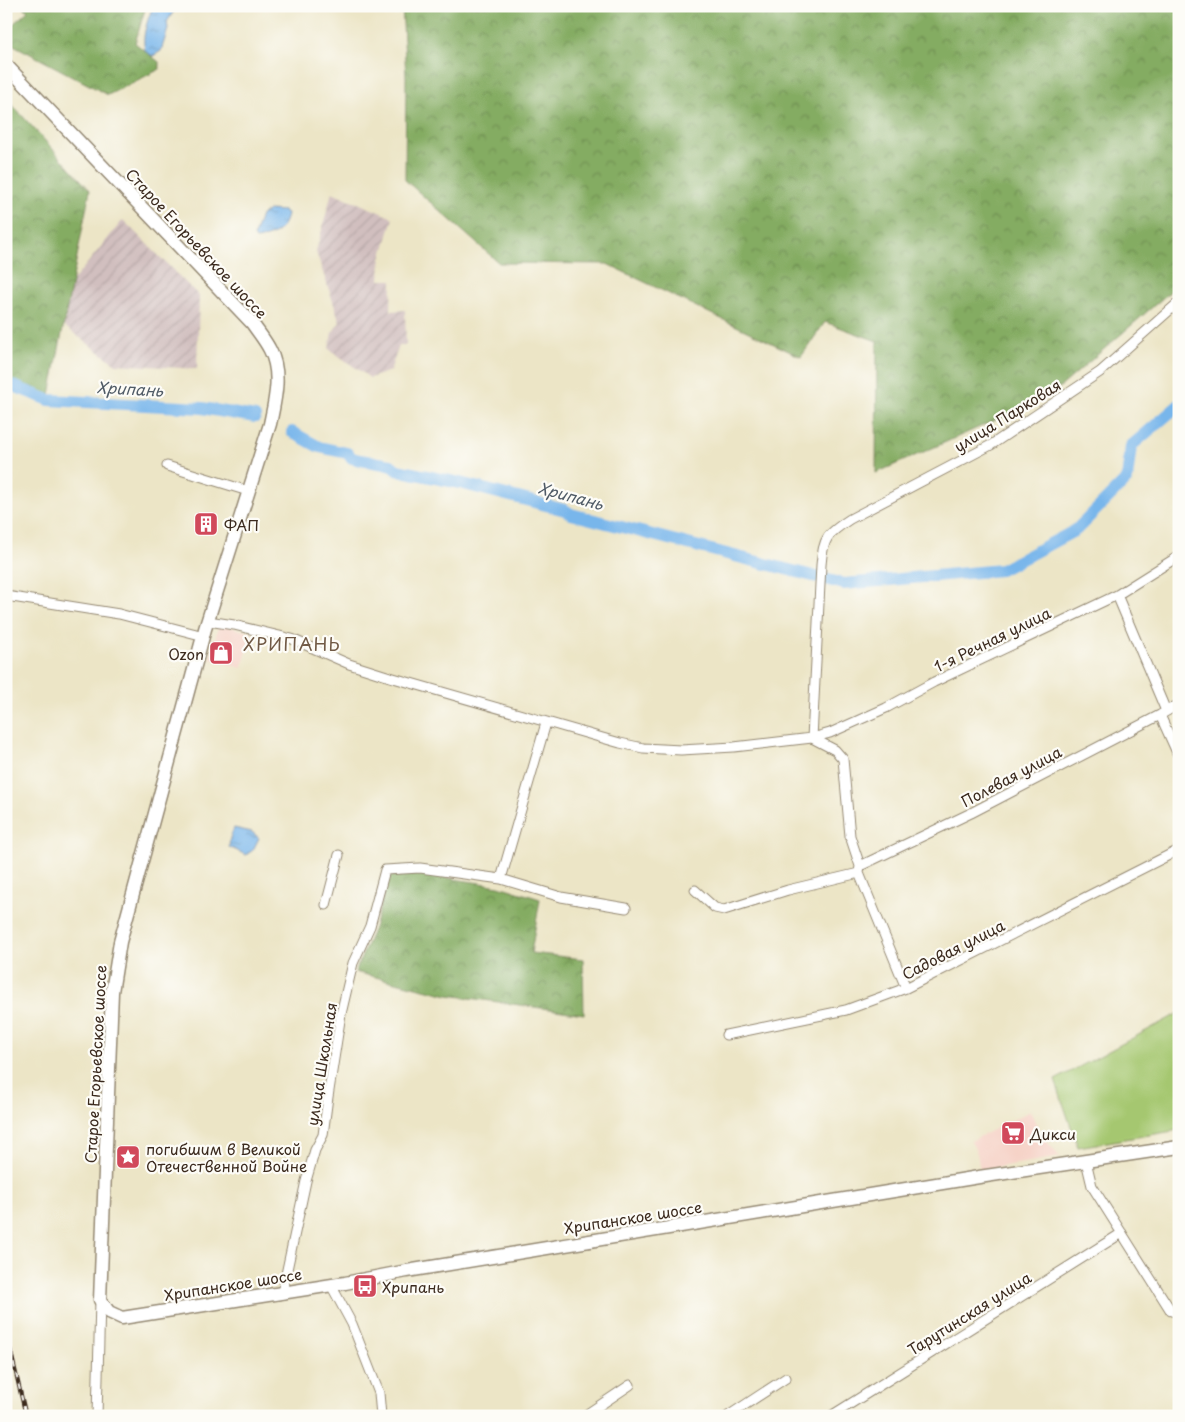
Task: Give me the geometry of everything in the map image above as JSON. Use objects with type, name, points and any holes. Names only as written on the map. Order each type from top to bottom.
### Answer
[{"type":"main road","name":"Старое Егорьевское шоссе","points":[[6,66],[252,323],[269,348],[276,371],[276,394],[270,424],[208,621],[120,942],[112,1001],[100,1300]]},
{"type":"main road","name":"Хрипанское шоссе","points":[[100,1300],[109,1312],[122,1318],[1179,1147]]},
{"type":"street","name":"улица Парковая","points":[[812,738],[822,550],[831,531],[850,519],[991,445],[1086,382],[1179,302]]},
{"type":"street","points":[[167,466],[248,491]]},
{"type":"street","name":"1-я Речная улица","points":[[208,621],[234,625],[292,639],[349,664],[546,723],[636,746],[681,750],[734,747],[812,738],[830,733],[886,708],[934,682],[1117,595],[1179,556]]},
{"type":"street","points":[[1117,595],[1179,757]]},
{"type":"street","points":[[6,596],[119,614],[204,636]]},
{"type":"street","name":"Полевая улица","points":[[695,890],[715,908],[724,910],[860,870],[1179,704]]},
{"type":"street","points":[[546,723],[501,879],[561,897],[626,908]]},
{"type":"street","points":[[812,738],[836,750],[843,759],[850,836],[860,870],[906,988]]},
{"type":"street","name":"Садовая улица","points":[[726,1035],[846,1010],[906,988],[1179,850]]},
{"type":"street","points":[[326,905],[339,854]]},
{"type":"street","name":"улица Школьная","points":[[282,1293],[306,1181],[315,1150],[323,1135],[341,1014],[353,963],[370,926],[385,870],[420,868],[501,879]]},
{"type":"street","points":[[1086,1161],[1092,1186],[1171,1311],[1179,1313]]},
{"type":"street","name":"Тарутинская улица","points":[[831,1416],[1122,1233]]},
{"type":"street","points":[[331,1285],[352,1324],[379,1393],[381,1416]]},
{"type":"street","name":"Старое Егорьевское шоссе","points":[[97,1416],[100,1300]]},
{"type":"street","points":[[728,1416],[786,1378]]},
{"type":"street","points":[[584,1416],[630,1385]]},
{"type":"shaded area","points":[[332,192],[393,218],[381,259],[380,280],[392,280],[391,311],[405,310],[406,345],[399,345],[390,371],[370,378],[329,349],[332,333],[340,322],[316,252]]},
{"type":"shaded area","points":[[123,220],[199,296],[197,369],[116,364],[64,326],[72,282]]},
{"type":"shaded area","points":[[219,624],[252,633],[242,668],[210,659]]},
{"type":"shaded area","points":[[1030,1111],[1043,1137],[1060,1157],[980,1170],[977,1153],[971,1141]]},
{"type":"green space","points":[[22,6],[146,6],[135,43],[159,62],[160,69],[108,95],[6,41],[6,30],[28,11]]},
{"type":"green space","points":[[402,6],[1179,6],[1179,284],[1050,396],[876,473],[877,341],[825,322],[801,357],[607,264],[499,263],[405,180],[406,77]]},
{"type":"green space","points":[[6,98],[90,190],[49,400],[6,383]]},
{"type":"green space","points":[[423,874],[499,886],[540,899],[531,953],[583,959],[584,1014],[448,995],[355,972],[374,928],[389,876]]},
{"type":"green space","points":[[1179,1013],[1179,1130],[1078,1147],[1055,1080]]},
{"type":"water","points":[[153,6],[177,6],[167,22],[168,29],[161,51],[153,56],[146,52],[144,41],[145,29]]},
{"type":"water","points":[[269,210],[287,213],[284,224],[281,229],[272,235],[256,239],[254,236],[261,215]]},
{"type":"water","points":[[234,828],[252,832],[259,838],[253,850],[246,855],[229,847]]},
{"type":"waterway","name":"Хрипань","points":[[6,383],[49,400],[202,408],[255,417]]},
{"type":"waterway","name":"Хрипань","points":[[292,432],[319,447],[347,453],[352,458],[391,465],[397,470],[460,483],[565,510],[571,514],[844,584],[1001,570],[1076,530],[1127,479],[1131,446],[1179,405]]},
{"type":"railway","points":[[6,1331],[26,1416]]},
{"type":"place","name":"ФАП","points":[[206,524]]},
{"type":"place","name":"Ozon","points":[[221,653]]},
{"type":"place","name":"Дикси","points":[[1013,1133]]},
{"type":"place","name":"погибшим в Великой Отечественной Войне","points":[[128,1157]]},
{"type":"place","name":"Хрипань","points":[[365,1286]]},
{"type":"district","name":"ХРИПАНЬ","points":[[292,643]]}]
